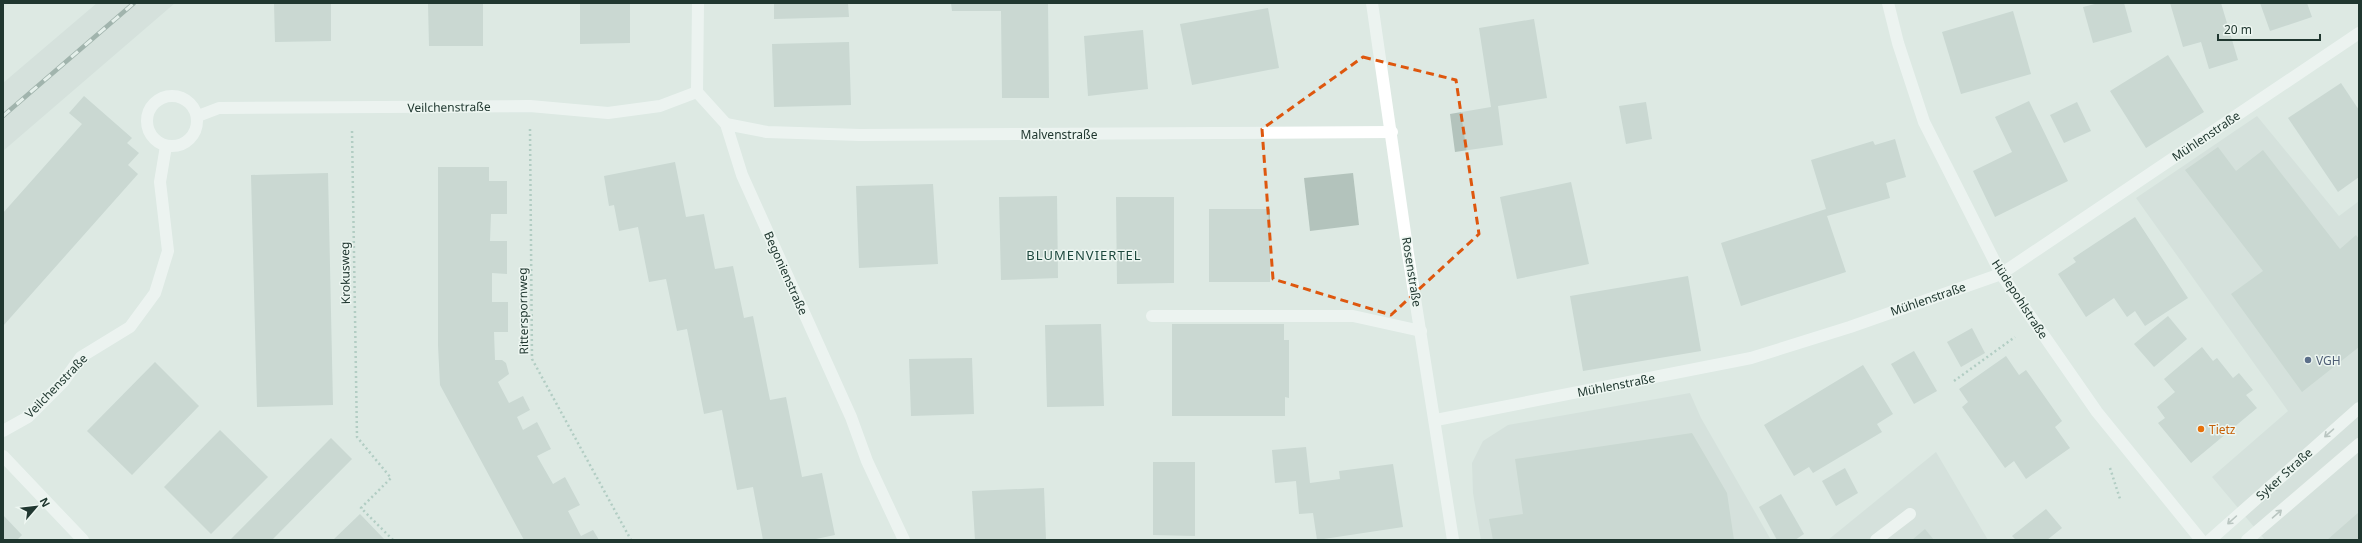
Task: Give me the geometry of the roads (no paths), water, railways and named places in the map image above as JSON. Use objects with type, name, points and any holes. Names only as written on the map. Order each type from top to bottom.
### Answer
[{"type":"street","points":[[697,92],[698,3]]},
{"type":"street","name":"Rosenstraße","points":[[1372,3],[1454,540]]},
{"type":"street","name":"Hüdepohlstraße","points":[[1888,3],[1898,43],[1924,122],[2001,274],[2096,412],[2201,540]]},
{"type":"street","name":"Mühlenstraße","points":[[1436,420],[1751,358],[1850,327],[2001,274],[2359,34]]},
{"type":"street","name":"Veilchenstraße","points":[[198,116],[220,108],[530,106],[608,113],[660,106],[697,92]]},
{"type":"street","name":"Begonienstraße","points":[[697,92],[726,124],[742,175],[851,417],[867,461],[904,540]]},
{"type":"street","points":[[171,95],[188,100],[198,116],[195,133],[191,137],[183,144],[166,146],[151,135],[146,118],[154,102],[171,95]]},
{"type":"street","name":"Malvenstraße","points":[[726,124],[767,132],[860,135],[1392,132]]},
{"type":"street","name":"Veilchenstraße","points":[[3,431],[28,417],[63,382],[81,357],[130,327],[155,293],[168,250],[160,182],[166,146]]},
{"type":"street","points":[[1152,316],[1353,316],[1421,331]]},
{"type":"street","name":"Syker Straße","points":[[2210,540],[2359,408]]},
{"type":"street","points":[[2248,540],[2359,444]]},
{"type":"street","points":[[3,456],[83,540]]},
{"type":"street","points":[[1876,540],[1910,514]]},
{"type":"railway","points":[[3,116],[134,3]]},
{"type":"place","name":"VGH","points":[[2308,360]]},
{"type":"place","name":"Tietz","points":[[2201,429]]},
{"type":"district","name":"BLUMENVIERTEL","points":[[1084,255]]}]
